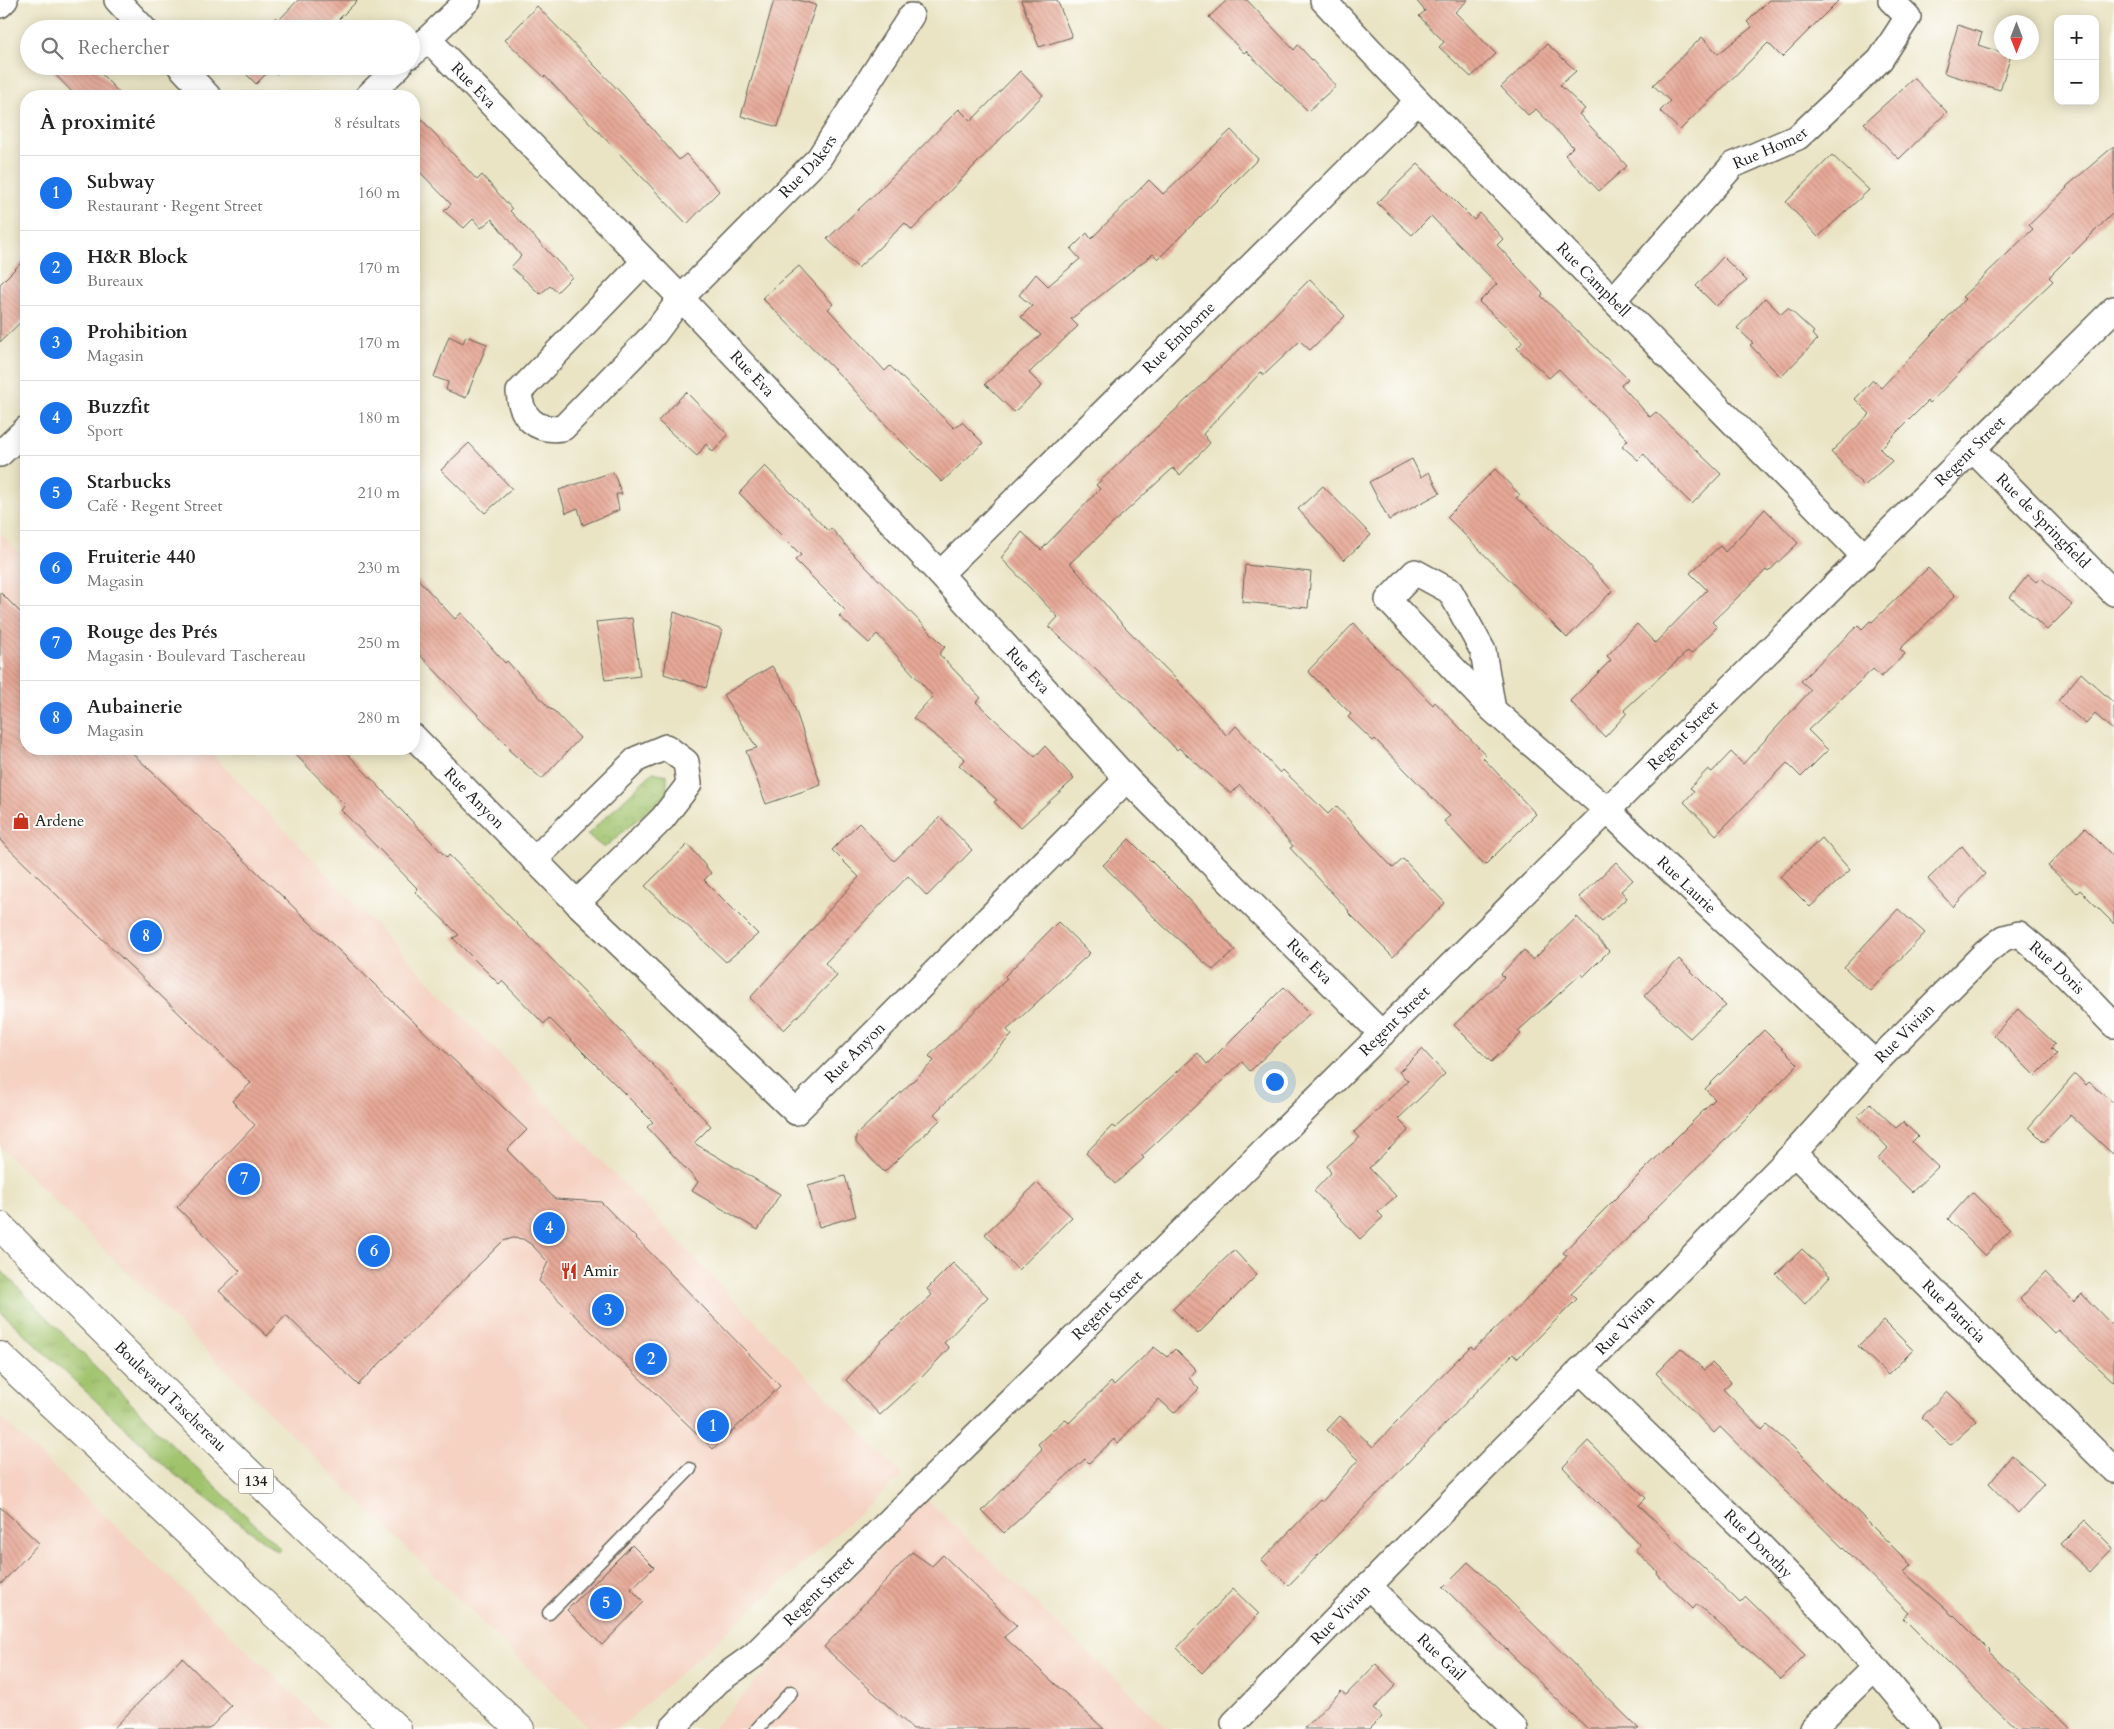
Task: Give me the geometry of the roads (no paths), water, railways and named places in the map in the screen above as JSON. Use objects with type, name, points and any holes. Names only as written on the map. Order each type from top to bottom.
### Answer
[{"type":"main road","name":"Boulevard Taschereau","points":[[0,1226],[135,1364],[233,1459],[520,1729]]},
{"type":"main road","points":[[0,1356],[397,1729]]},
{"type":"street","points":[[0,5],[5,0]]},
{"type":"street","points":[[117,0],[136,20]]},
{"type":"street","points":[[420,47],[468,0]]},
{"type":"street","name":"Rue Campbell","points":[[1323,0],[1418,101],[1865,557]]},
{"type":"street","name":"Rue Homer","points":[[1614,299],[1733,165],[1798,137],[1880,60],[1908,17],[1891,0]]},
{"type":"street","name":"Rue Dakers","points":[[682,298],[819,158],[911,16]]},
{"type":"street","name":"Rue Eva","points":[[420,47],[682,298],[940,574],[1127,779],[1382,1034]]},
{"type":"street","points":[[188,75],[202,90]]},
{"type":"street","points":[[374,90],[390,75]]},
{"type":"street","name":"Rue Emborne","points":[[940,574],[1418,101]]},
{"type":"street","points":[[644,262],[519,392],[520,406],[529,420],[549,430],[563,428],[656,333],[682,298]]},
{"type":"street","name":"Regent Street","points":[[672,1729],[718,1681],[753,1656],[2114,309]]},
{"type":"street","points":[[0,454],[20,436]]},
{"type":"street","name":"Rue de Springfield","points":[[1972,449],[2114,593]]},
{"type":"street","name":"Rue Laurie","points":[[1493,710],[1483,651],[1450,590],[1415,572],[1388,600],[1493,710],[1608,811],[1874,1064]]},
{"type":"street","name":"Rue Anyon","points":[[420,742],[577,903],[796,1112],[1127,779]]},
{"type":"street","points":[[534,860],[637,759],[666,747],[686,762],[689,784],[663,818],[577,903]]},
{"type":"street","name":"Rue Vivian","points":[[1234,1723],[1794,1153],[1874,1064],[1986,952],[2004,938],[2019,934]]},
{"type":"street","name":"Rue Doris","points":[[2019,934],[2057,966],[2114,1025]]},
{"type":"street","name":"Rue Patricia","points":[[1794,1153],[2114,1470]]},
{"type":"street","name":"Rue Dorothy","points":[[1580,1370],[1755,1540],[1849,1636],[1926,1729]]},
{"type":"street","name":"Rue Gail","points":[[1368,1586],[1515,1729]]},
{"type":"street","points":[[1812,1729],[1874,1668]]},
{"type":"lane","points":[[549,1613],[690,1469]]},
{"type":"lane","points":[[757,1729],[791,1692]]},
{"type":"place","name":"Ardene","points":[[21,821]]},
{"type":"place","name":"Aubainerie","points":[[146,936]]},
{"type":"place","name":"Rouge des Prés","points":[[244,1179]]},
{"type":"place","name":"Buzzfit","points":[[549,1228]]},
{"type":"place","name":"Fruiterie 440","points":[[374,1251]]},
{"type":"place","name":"Amir","points":[[569,1271]]},
{"type":"place","name":"Prohibition","points":[[608,1310]]},
{"type":"place","name":"H&R Block","points":[[651,1359]]},
{"type":"place","name":"Subway","points":[[713,1426]]},
{"type":"place","name":"Starbucks","points":[[606,1603]]}]
